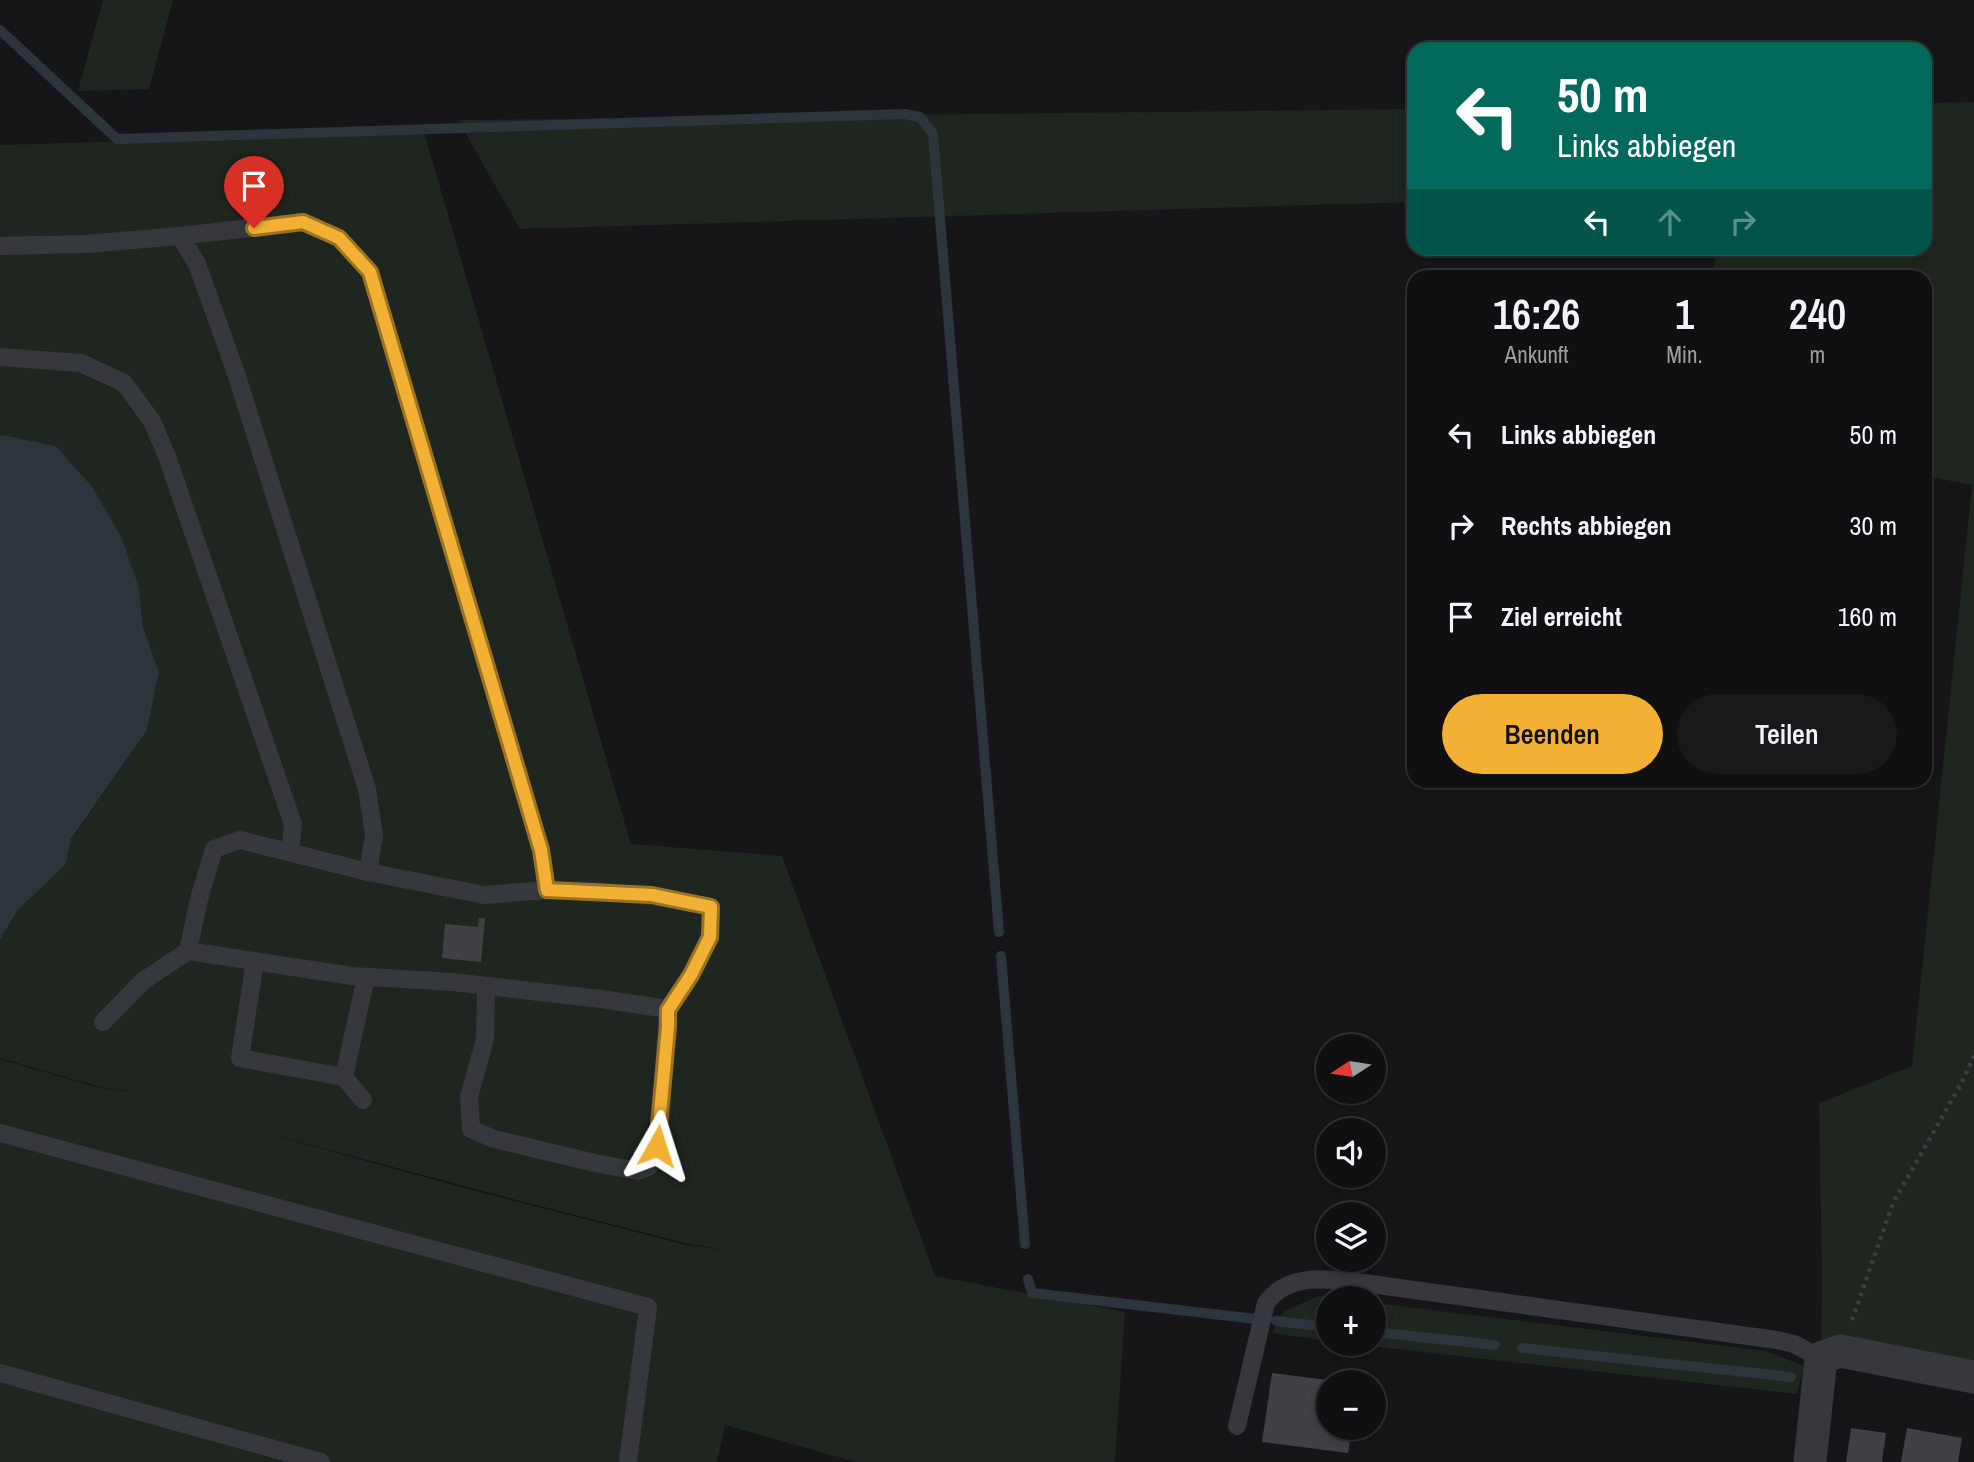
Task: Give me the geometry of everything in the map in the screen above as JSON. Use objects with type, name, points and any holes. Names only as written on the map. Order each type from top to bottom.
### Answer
[{"type":"street","points":[[1810,1462],[1831,1354],[1974,1377]]},
{"type":"lane","points":[[0,246],[85,244],[303,222],[339,238],[370,272],[541,850],[547,890]]},
{"type":"lane","points":[[180,236],[197,264],[236,373],[367,789],[374,835],[368,872]]},
{"type":"lane","points":[[0,358],[81,363],[124,383],[152,421],[293,824],[290,852]]},
{"type":"lane","points":[[188,951],[198,899],[214,849],[240,840],[368,872],[484,895],[547,890],[652,895],[711,907],[710,937],[691,975],[668,1010],[657,1146],[648,1167],[638,1171],[540,1151],[494,1139],[471,1129],[470,1097],[485,1039],[486,987]]},
{"type":"lane","points":[[103,1022],[143,981],[188,951],[366,976],[419,979],[601,999],[668,1010]]},
{"type":"lane","points":[[255,961],[240,1058],[344,1077],[363,1100]]},
{"type":"lane","points":[[344,1077],[366,976]]},
{"type":"lane","points":[[0,1133],[648,1307],[628,1462]]},
{"type":"lane","points":[[1237,1426],[1266,1303],[1275,1291],[1307,1280],[1356,1282],[1777,1340],[1831,1354]]},
{"type":"lane","points":[[0,1373],[321,1462]]},
{"type":"path","points":[[1831,1354],[1893,1203],[1961,1084],[1974,1056]]},
{"type":"shaded area","points":[[103,0],[173,0],[149,89],[78,91]]},
{"type":"shaded area","points":[[1974,102],[1974,1381],[1821,1358],[1819,1103],[1912,1066],[1972,485],[1932,477],[1932,270],[1714,270],[1715,256],[1932,256],[1932,103]]},
{"type":"shaded area","points":[[1407,109],[1407,202],[520,229],[458,120]]},
{"type":"shaded area","points":[[424,132],[631,844],[782,856],[935,1276],[1125,1312],[1115,1462],[856,1462],[725,1425],[717,1462],[0,1462],[0,1059],[96,1087],[128,1091],[96,1086],[0,1058],[0,940],[17,911],[66,864],[71,840],[147,730],[159,672],[143,627],[139,588],[56,446],[0,436],[0,145]],"holes":[[[236,1125],[685,1243],[724,1250],[686,1245],[468,1189]]]},
{"type":"shaded area","points":[[0,436],[56,446],[93,488],[122,539],[139,588],[143,627],[159,672],[147,730],[71,839],[66,864],[17,911],[0,940]]},
{"type":"shaded area","points":[[1316,1297],[1316,1339],[1272,1333],[1284,1311]]},
{"type":"shaded area","points":[[1386,1304],[1766,1351],[1804,1366],[1797,1394],[1386,1348]]},
{"type":"building","points":[[479,918],[485,918],[481,962],[442,958],[445,924],[478,927]]},
{"type":"building","points":[[1272,1373],[1316,1378],[1316,1440],[1350,1440],[1348,1453],[1262,1442]]},
{"type":"building","points":[[1851,1428],[1886,1433],[1882,1462],[1846,1462]]},
{"type":"building","points":[[1907,1428],[1962,1438],[1958,1462],[1901,1462]]},
{"type":"waterway","points":[[0,30],[117,139],[905,114],[920,117],[933,134],[999,932]]},
{"type":"waterway","points":[[1001,956],[1025,1244]]},
{"type":"waterway","points":[[1028,1279],[1032,1293],[1256,1319]]},
{"type":"waterway","points":[[1276,1321],[1316,1326]]},
{"type":"waterway","points":[[1386,1333],[1495,1345]]},
{"type":"waterway","points":[[1522,1348],[1791,1377]]},
{"type":"route","points":[[254,228],[303,222],[339,238],[370,272],[541,850],[547,890],[652,895],[711,907],[710,937],[691,975],[668,1010],[657,1146]]}]
